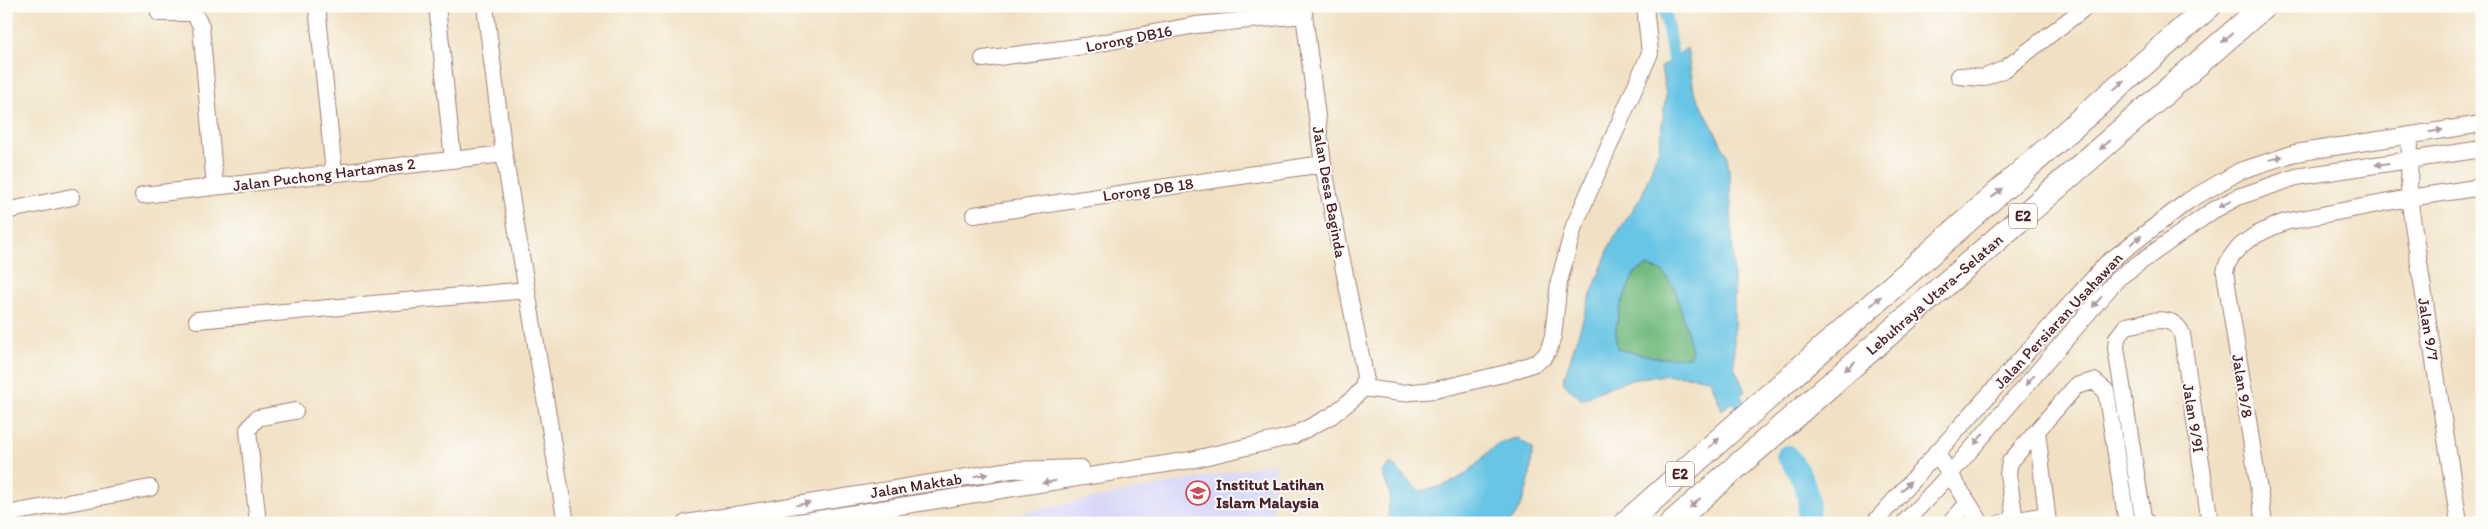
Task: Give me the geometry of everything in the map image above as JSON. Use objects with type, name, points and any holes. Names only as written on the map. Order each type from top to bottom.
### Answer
[{"type":"highway","name":"Lebuhraya Utara–Selatan","points":[[1626,523],[1733,426],[2209,6]]},
{"type":"highway","name":"Lebuhraya Utara–Selatan","points":[[1672,523],[2264,6]]},
{"type":"street","points":[[317,6],[334,173]]},
{"type":"street","points":[[437,6],[453,160]]},
{"type":"street","points":[[485,6],[504,154],[566,523]]},
{"type":"street","points":[[1364,382],[1401,393],[1434,390],[1508,373],[1535,363],[1544,357],[1553,336],[1559,282],[1574,226],[1650,53],[1645,6]]},
{"type":"street","points":[[1959,76],[1983,78],[2005,69],[2087,6]]},
{"type":"street","name":"Jalan Desa Baginda","points":[[1303,11],[1323,164],[1364,382]]},
{"type":"street","name":"Lorong DB16","points":[[984,59],[1085,46],[1196,25],[1303,11]]},
{"type":"street","points":[[158,13],[194,14],[201,26],[215,187]]},
{"type":"street","name":"Jalan Persiaran Usahawan","points":[[1874,523],[2107,263],[2188,201],[2240,171],[2296,153],[2482,124]]},
{"type":"street","name":"Jalan 9/7","points":[[2410,135],[2408,198],[2459,523]]},
{"type":"street","name":"Jalan Persiaran Usahawan","points":[[1904,523],[1950,474],[2118,278],[2186,228],[2238,197],[2296,177],[2482,149]]},
{"type":"street","name":"Jalan Puchong Hartamas 2","points":[[143,195],[504,154]]},
{"type":"street","name":"Lorong DB 18","points":[[974,214],[1323,164]]},
{"type":"street","points":[[2408,198],[2482,187]]},
{"type":"street","points":[[6,211],[72,197]]},
{"type":"street","name":"Jalan 9/8","points":[[2264,523],[2225,272],[2233,250],[2270,228],[2285,222],[2408,198]]},
{"type":"street","points":[[197,320],[527,290]]},
{"type":"street","name":"Jalan 9/9I","points":[[2147,523],[2143,517],[2116,348],[2117,338],[2126,326],[2167,320],[2178,326],[2182,334],[2208,522]]},
{"type":"street","points":[[2036,431],[2047,519],[2008,521],[2008,468],[2010,462],[2036,431],[2076,386],[2094,381],[2106,391],[2127,523]]},
{"type":"street","name":"Jalan Maktab","points":[[793,523],[1191,460],[1293,436],[1331,416],[1364,382]]},
{"type":"street","points":[[258,523],[248,430],[258,418],[294,411]]},
{"type":"street","points":[[1936,452],[1981,523]]},
{"type":"street","name":"Jalan Maktab","points":[[686,523],[1010,470],[1149,466]]},
{"type":"street","points":[[6,514],[150,488]]},
{"type":"street","points":[[1950,523],[1968,503]]},
{"type":"shaded area","name":"Institut Latihan Islam Malaysia","points":[[1275,463],[1273,523],[967,523]]},
{"type":"green space","points":[[1648,266],[1663,272],[1676,291],[1692,350],[1689,357],[1660,358],[1617,349],[1617,319],[1623,300],[1635,272]]},
{"type":"water","points":[[1687,48],[1694,91],[1727,155],[1730,180],[1734,283],[1734,366],[1745,391],[1722,410],[1710,379],[1676,376],[1644,378],[1613,385],[1582,400],[1563,382],[1589,300],[1611,243],[1642,195],[1659,148],[1666,95],[1661,67]],"holes":[[[1647,266],[1663,272],[1676,291],[1692,350],[1689,357],[1660,358],[1617,349],[1617,319],[1635,272]]]},
{"type":"water","points":[[1518,438],[1532,448],[1531,467],[1524,497],[1520,507],[1509,523],[1391,523],[1388,517],[1390,494],[1382,472],[1391,463],[1419,491],[1425,490],[1454,481],[1471,469],[1493,448],[1508,440]]},
{"type":"waterway","points":[[1664,6],[1676,75]]},
{"type":"waterway","points":[[1727,384],[1738,401]]},
{"type":"waterway","points":[[1787,456],[1798,471],[1806,487],[1809,505],[1806,523]]},
{"type":"place","name":"Institut Latihan Islam Malaysia","points":[[1198,493]]}]
